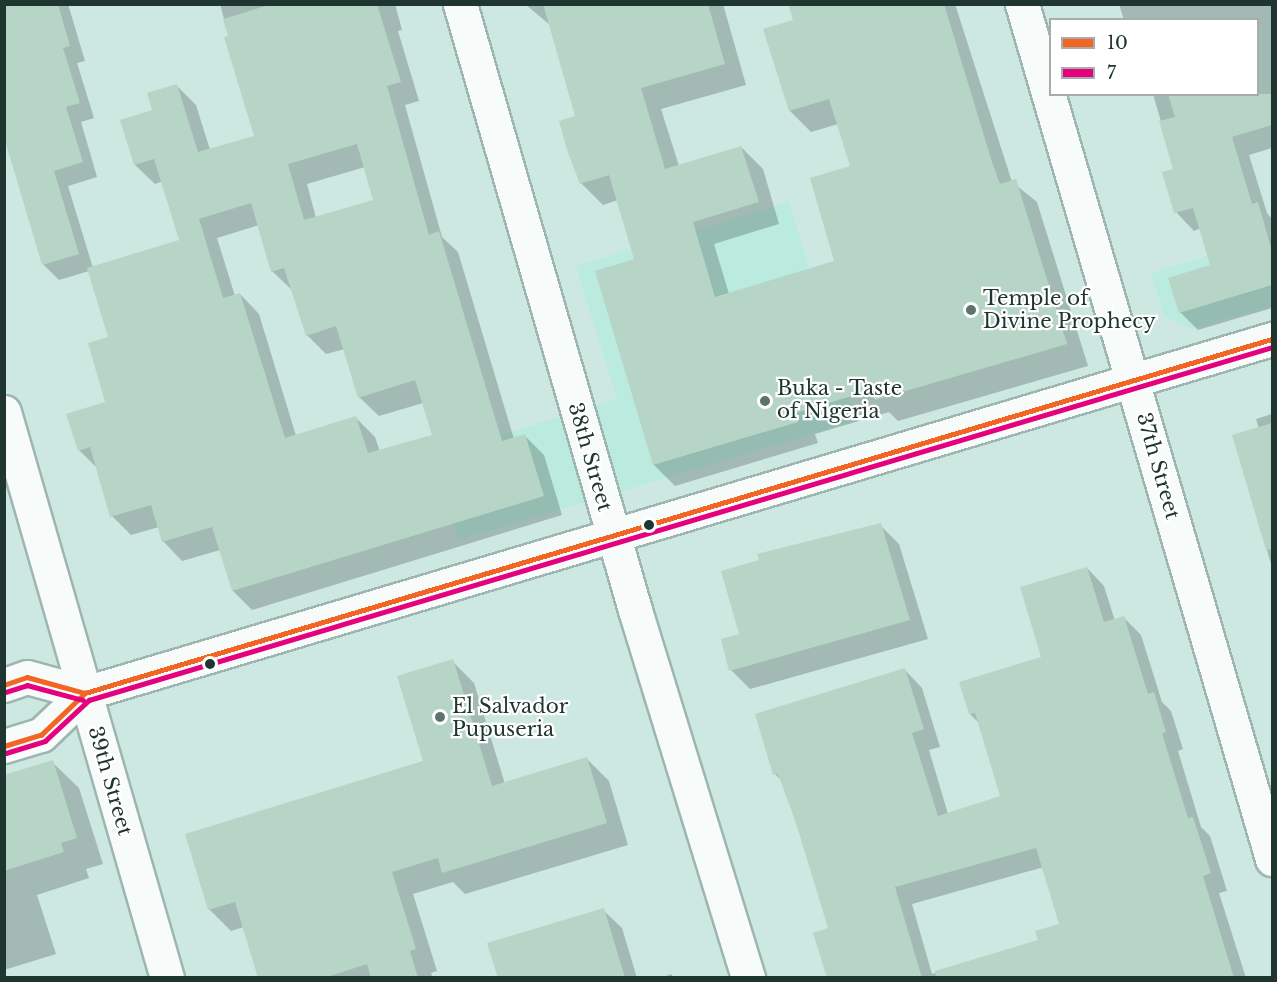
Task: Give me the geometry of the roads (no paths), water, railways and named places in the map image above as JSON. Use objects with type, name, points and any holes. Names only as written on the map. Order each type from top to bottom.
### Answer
[{"type":"street","name":"38th Street","points":[[460,4],[613,536],[748,978]]},
{"type":"street","name":"37th Street","points":[[1022,4],[1049,95]]},
{"type":"street","name":"37th Street","points":[[1049,96],[1272,859]]},
{"type":"street","points":[[4,746],[41,735],[86,693],[1272,339]]},
{"type":"street","name":"39th Street","points":[[4,412],[167,978]]},
{"type":"street","points":[[4,685],[27,677],[86,693]]},
{"type":"place","name":"Temple of Divine Prophecy","points":[[971,310]]},
{"type":"place","name":"Buka - Taste of Nigeria","points":[[765,401]]},
{"type":"place","name":"El Salvador Pupuseria","points":[[440,717]]}]
